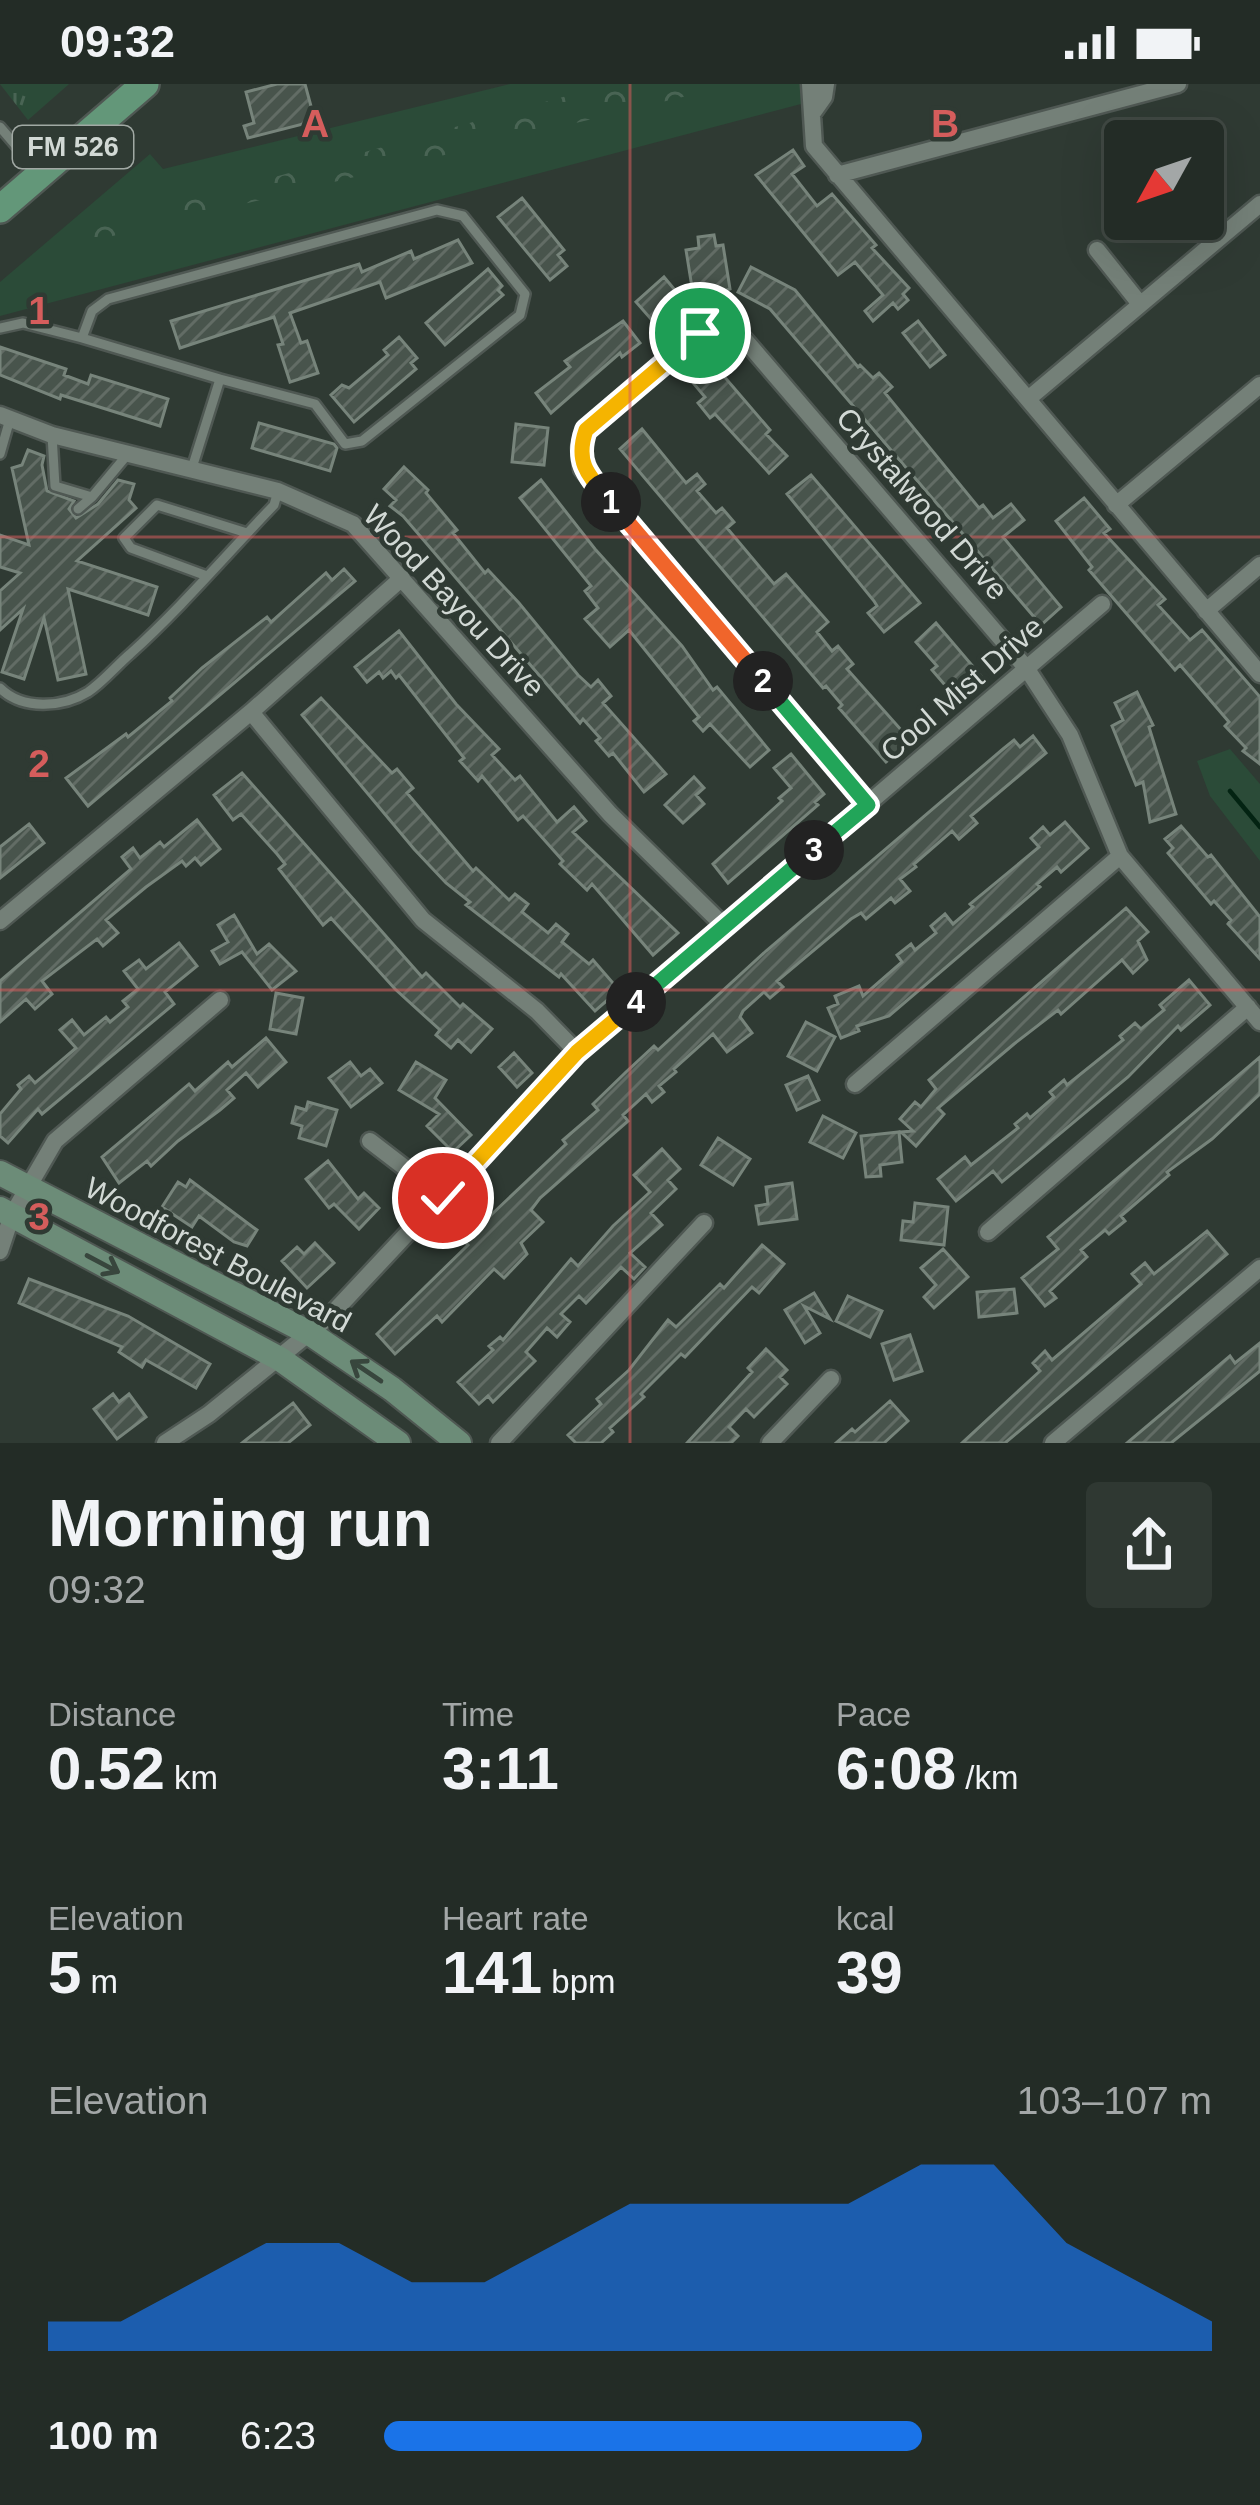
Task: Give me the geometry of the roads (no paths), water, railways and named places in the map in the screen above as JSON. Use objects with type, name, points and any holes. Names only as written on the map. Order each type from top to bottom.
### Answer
[{"type":"main road","name":"FM 526","points":[[0,209],[145,84]]},
{"type":"street","points":[[810,84],[814,146],[1260,674]]},
{"type":"street","points":[[812,114],[824,97],[826,84]]},
{"type":"street","points":[[837,176],[1178,84]]},
{"type":"street","points":[[1028,399],[1260,204]]},
{"type":"street","points":[[1097,250],[1140,304]]},
{"type":"street","name":"Crystalwood Drive","points":[[868,805],[582,469],[580,448],[586,430],[700,333],[725,329],[745,340],[1027,669],[1070,735],[1120,856],[1254,1015]]},
{"type":"street","points":[[1116,505],[1260,385]]},
{"type":"street","name":"Wood Bayou Drive","points":[[5,416],[52,435],[278,491],[353,524],[610,814],[724,926]]},
{"type":"street","points":[[1206,611],[1260,565]]},
{"type":"street","points":[[0,921],[402,578]]},
{"type":"street","name":"Cool Mist Drive","points":[[165,1443],[311,1334],[577,1052],[1102,604]]},
{"type":"street","points":[[250,712],[423,920],[537,1011],[577,1052]]},
{"type":"street","points":[[855,1084],[1120,856]]},
{"type":"street","points":[[0,1251],[6,1212],[28,1187],[55,1141],[220,1000]]},
{"type":"street","points":[[988,1232],[1254,1015]]},
{"type":"street","points":[[370,1141],[443,1198]]},
{"type":"street","name":"Woodforest Boulevard","points":[[0,1173],[311,1334],[392,1389],[458,1443]]},
{"type":"street","name":"Woodforest Boulevard","points":[[6,1212],[280,1359],[398,1443]]},
{"type":"street","points":[[499,1443],[704,1223]]},
{"type":"street","points":[[1053,1443],[1260,1268]]},
{"type":"street","points":[[770,1443],[831,1379]]},
{"type":"lane","points":[[0,127],[41,174]]},
{"type":"lane","points":[[0,328],[23,323],[315,404],[346,444],[362,441],[520,315],[525,294],[463,216],[436,210],[108,299],[92,311],[82,338]]},
{"type":"lane","points":[[192,467],[220,380]]},
{"type":"lane","points":[[0,454],[5,416]]},
{"type":"lane","points":[[52,435],[60,503]]},
{"type":"lane","points":[[78,509],[128,455]]},
{"type":"lane","points":[[55,486],[92,497]]},
{"type":"lane","points":[[0,688],[7,695],[37,704],[58,703],[88,692],[159,627],[274,505],[278,491]]},
{"type":"lane","points":[[207,576],[131,548],[124,538],[157,505],[247,533]]},
{"type":"waterway","points":[[1230,791],[1260,827]]}]
